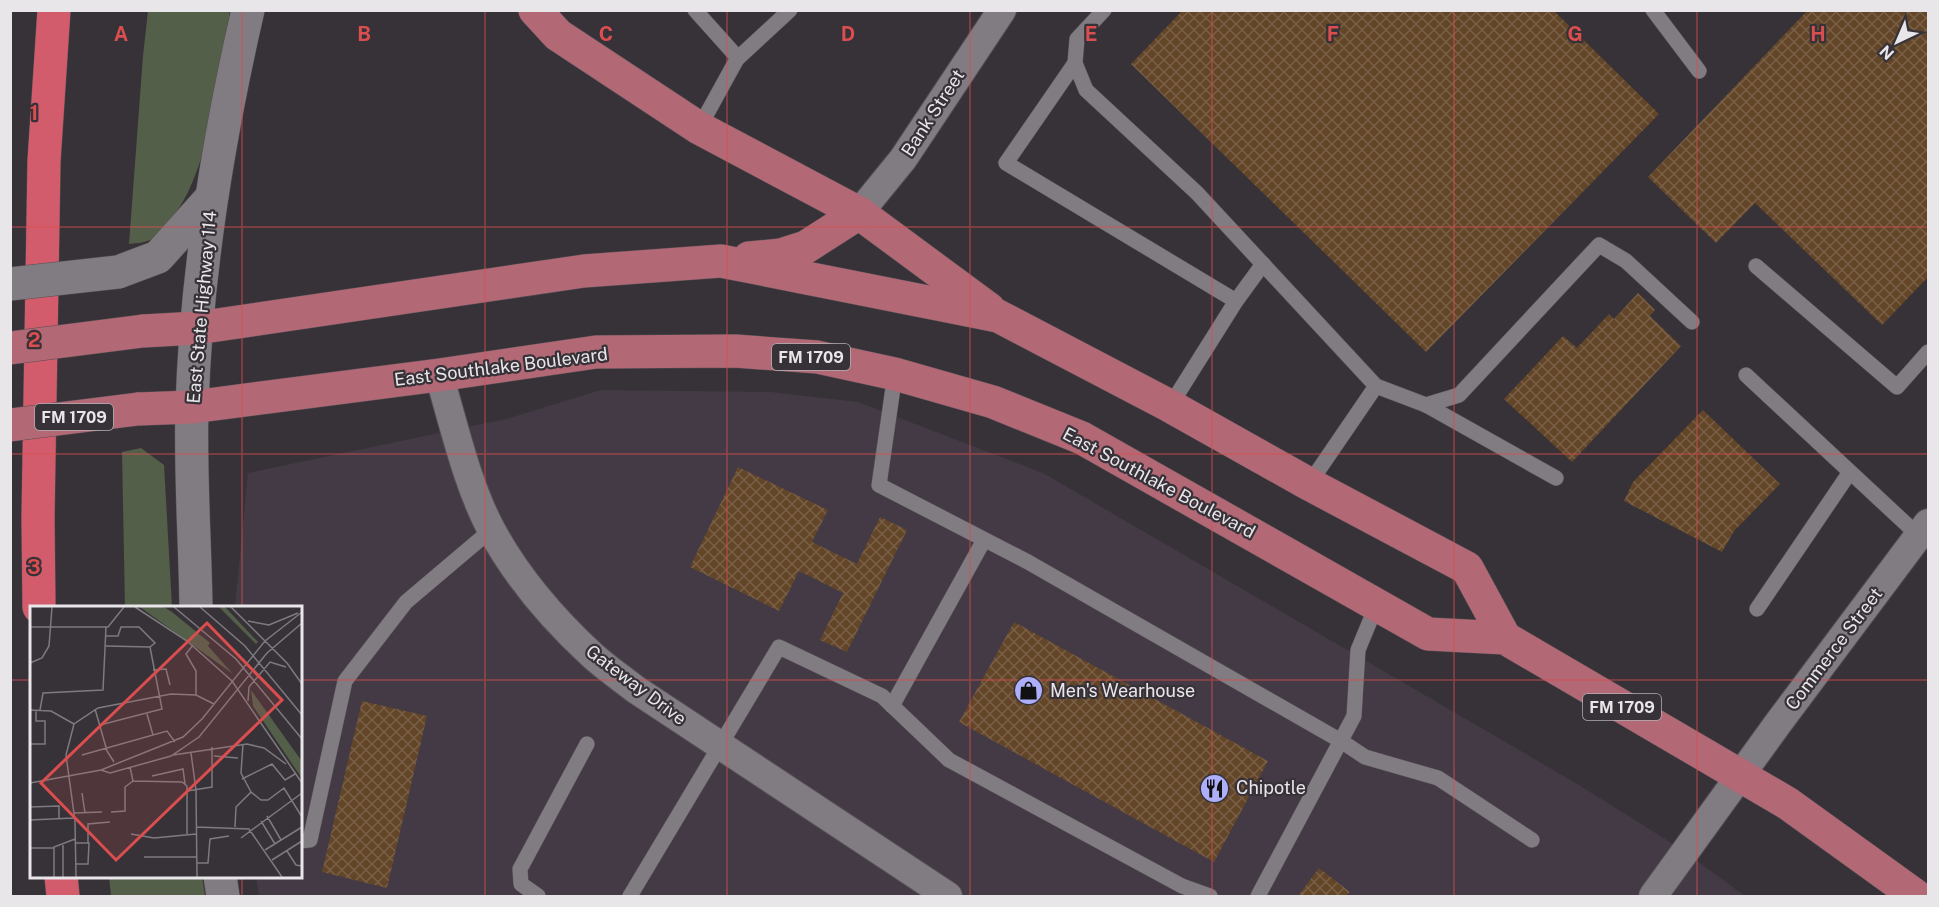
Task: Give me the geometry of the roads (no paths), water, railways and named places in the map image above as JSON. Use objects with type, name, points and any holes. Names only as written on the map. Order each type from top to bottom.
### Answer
[{"type":"highway","points":[[39,606],[38,518],[44,160],[54,10]]},
{"type":"highway","points":[[61,877],[63,897]]},
{"type":"main road","name":"East State Highway 114","points":[[196,606],[192,407],[197,328],[211,198],[228,99],[248,10]]},
{"type":"main road","points":[[535,10],[558,34],[699,128],[860,213],[998,316],[1170,406],[1309,484],[1467,568],[1505,638]]},
{"type":"main road","points":[[10,284],[118,272],[158,256],[211,198]]},
{"type":"main road","points":[[10,348],[143,331],[197,328],[584,271],[781,255],[806,247],[860,213]]},
{"type":"main road","points":[[721,261],[998,316]]},
{"type":"main road","name":"East Southlake Boulevard","points":[[10,425],[138,409],[192,407],[596,352],[735,351],[817,357],[895,374],[993,402],[1082,438],[1428,634],[1505,638],[1787,803],[1916,897]]},
{"type":"main road","points":[[220,877],[223,897]]},
{"type":"street","name":"Bank Street","points":[[860,213],[903,159],[1002,10]]},
{"type":"street","name":"Gateway Drive","points":[[439,375],[470,479],[491,530],[522,579],[593,657],[635,689],[948,897]]},
{"type":"street","name":"Commerce Street","points":[[1740,775],[1924,530]]},
{"type":"street","points":[[1653,897],[1740,775]]},
{"type":"lane","points":[[695,10],[738,58]]},
{"type":"lane","points":[[699,128],[738,58],[790,10]]},
{"type":"lane","points":[[1104,10],[1077,39],[1075,63],[1086,90],[1197,193],[1376,386],[1426,405],[1556,478]]},
{"type":"lane","points":[[1653,10],[1699,71]]},
{"type":"lane","points":[[1075,63],[1006,163],[1236,301]]},
{"type":"lane","points":[[1426,405],[1459,395],[1599,245],[1626,261],[1692,322]]},
{"type":"lane","points":[[1170,406],[1236,301],[1263,264]]},
{"type":"lane","points":[[1756,266],[1897,387],[1929,352]]},
{"type":"lane","points":[[895,374],[879,485],[1028,562],[1341,741],[1365,757],[1438,778],[1532,840]]},
{"type":"lane","points":[[1746,375],[1850,472],[1924,530]]},
{"type":"lane","points":[[1309,484],[1376,386]]},
{"type":"lane","points":[[1757,609],[1850,472]]},
{"type":"lane","points":[[302,841],[310,840],[345,681],[406,602],[491,530]]},
{"type":"lane","points":[[892,706],[984,540]]},
{"type":"lane","points":[[1257,897],[1354,716],[1358,650],[1377,604]]},
{"type":"lane","points":[[630,897],[779,647],[882,696],[949,760],[1182,886],[1210,897]]},
{"type":"lane","points":[[538,897],[521,884],[520,869],[586,744]]},
{"type":"place","name":"Men's Wearhouse","points":[[1029,691]]},
{"type":"place","name":"Chipotle","points":[[1215,788]]}]
